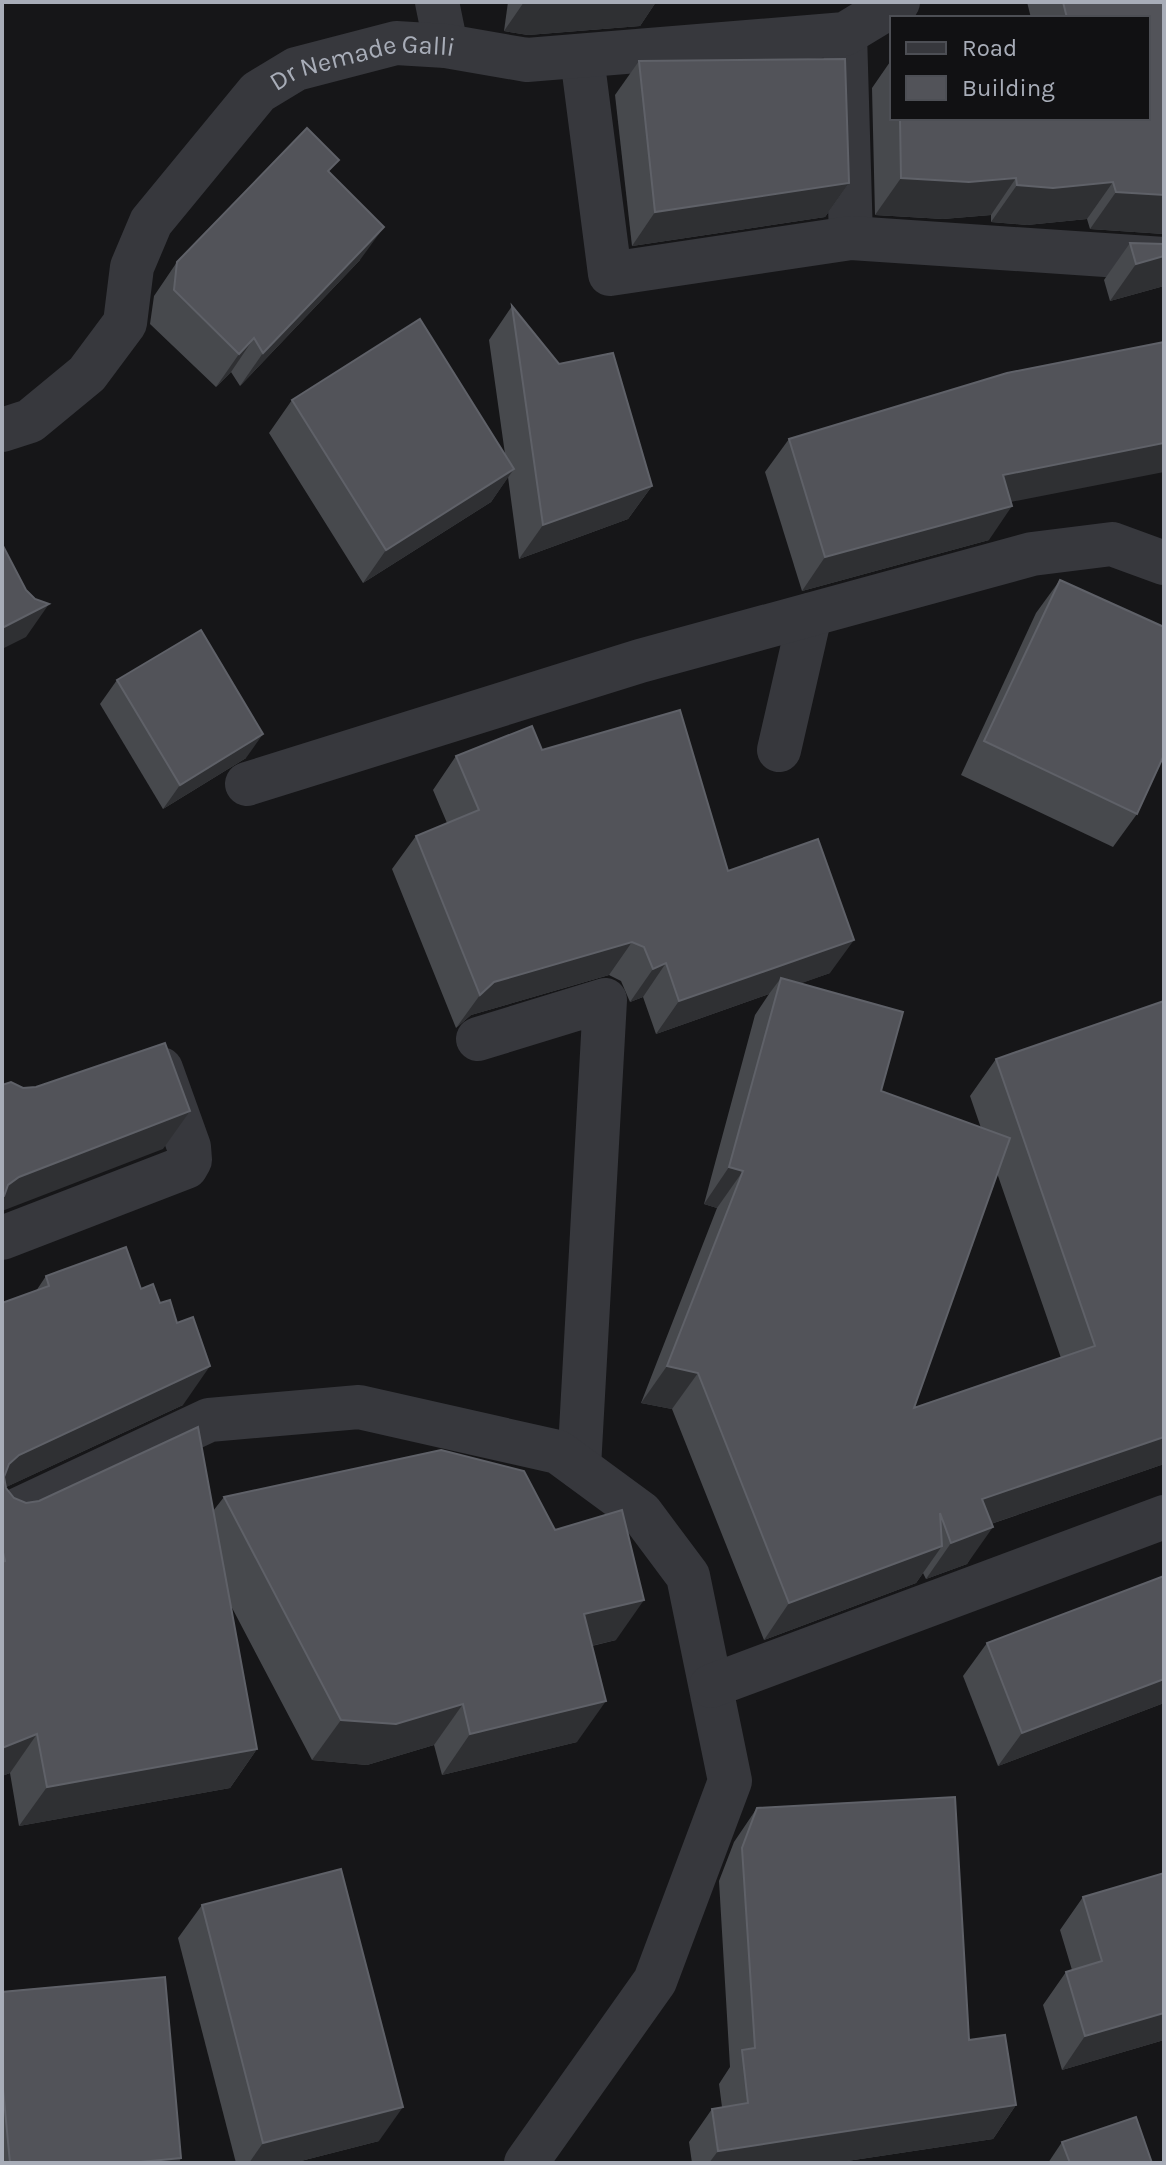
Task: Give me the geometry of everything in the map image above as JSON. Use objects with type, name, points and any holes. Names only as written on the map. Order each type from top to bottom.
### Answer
[{"type":"street","points":[[437,2],[446,46]]},
{"type":"street","name":"Dr Nemade Galli","points":[[2,430],[30,421],[87,374],[125,323],[132,267],[151,222],[258,92],[296,69],[396,43],[446,46],[527,60],[845,34],[898,2]]},
{"type":"street","points":[[845,34],[851,238]]},
{"type":"street","points":[[582,57],[610,274],[851,238],[1164,259]]},
{"type":"street","points":[[247,784],[640,661],[1044,552],[1112,544],[1164,563]]},
{"type":"street","points":[[779,750],[810,615]]},
{"type":"street","points":[[478,1039],[605,1000],[579,1467]]},
{"type":"street","points":[[2,1238],[186,1167],[190,1160],[189,1147],[158,1061],[150,1054],[125,1059]]},
{"type":"street","points":[[2,1517],[209,1420],[359,1407],[558,1452],[641,1513],[688,1576],[730,1781],[655,1981],[526,2163]]},
{"type":"street","points":[[711,1686],[1164,1517]]},
{"type":"building","points":[[1063,2],[1164,2],[1164,195],[1116,192],[1113,182],[1053,188],[1017,185],[1016,178],[969,182],[901,178],[900,120],[1150,120],[1150,16],[1066,16]]},
{"type":"building","points":[[845,59],[849,183],[655,212],[639,61]]},
{"type":"building","points":[[307,128],[339,160],[328,171],[384,227],[263,353],[254,338],[239,354],[174,290],[177,262]]},
{"type":"building","points":[[1130,243],[1164,244],[1164,256],[1136,264]]},
{"type":"building","points":[[512,306],[559,364],[613,353],[652,486],[543,525]]},
{"type":"building","points":[[420,319],[514,469],[386,550],[292,400]]},
{"type":"building","points":[[1164,342],[1164,443],[1003,475],[1012,506],[825,557],[789,439],[1007,373]]},
{"type":"building","points":[[2,544],[26,590],[35,599],[49,604],[2,628]]},
{"type":"building","points":[[1060,580],[1164,627],[1164,755],[1137,814],[984,741]]},
{"type":"building","points":[[201,630],[263,734],[180,785],[117,680]]},
{"type":"building","points":[[680,710],[728,871],[818,839],[854,940],[679,1001],[666,963],[653,969],[644,947],[632,942],[494,982],[480,995],[416,836],[479,810],[456,756],[532,726],[542,750]]},
{"type":"building","points":[[781,978],[903,1012],[881,1091],[1010,1138],[914,1408],[1095,1346],[996,1059],[1164,1001],[1164,1437],[982,1499],[993,1527],[951,1543],[940,1513],[942,1546],[789,1603],[698,1373],[667,1366],[743,1171],[729,1167]]},
{"type":"building","points":[[165,1043],[190,1111],[19,1177],[8,1185],[2,1197],[2,1085],[11,1082],[23,1088],[36,1087]]},
{"type":"building","points":[[126,1247],[141,1289],[153,1284],[160,1303],[170,1300],[177,1323],[193,1317],[210,1366],[19,1455],[9,1464],[4,1477],[6,1488],[14,1498],[26,1503],[39,1501],[198,1427],[257,1749],[47,1787],[37,1734],[2,1748],[2,1562],[5,1561],[2,1548],[2,1303],[49,1286],[46,1276]]},
{"type":"building","points":[[441,1450],[524,1471],[555,1530],[622,1510],[644,1600],[584,1614],[606,1701],[470,1734],[463,1704],[396,1724],[341,1720],[224,1497]]},
{"type":"building","points":[[1164,1576],[1164,1679],[1022,1733],[987,1643]]},
{"type":"building","points":[[955,1797],[969,2040],[1005,2035],[1016,2105],[718,2151],[712,2109],[748,2103],[742,2050],[755,2048],[742,1848],[757,1808]]},
{"type":"building","points":[[341,1869],[403,2107],[263,2143],[202,1905]]},
{"type":"building","points":[[1164,1873],[1164,2013],[1085,2036],[1066,1972],[1102,1961],[1083,1897]]},
{"type":"building","points":[[165,1977],[181,2158],[130,2163],[10,2163],[2,2078],[2,1992]]},
{"type":"building","points":[[1136,2117],[1152,2163],[1070,2163],[1062,2142]]}]
